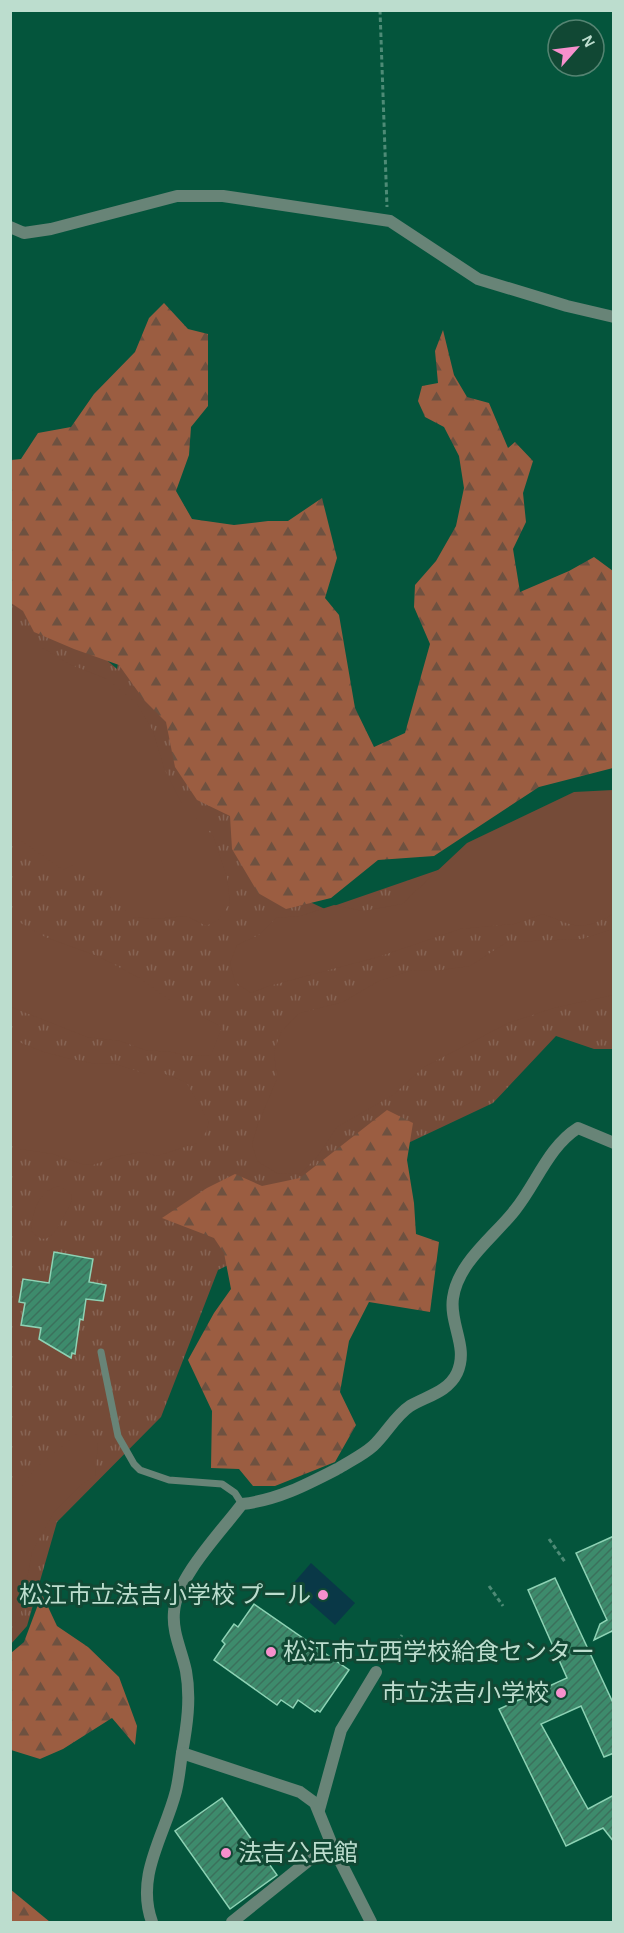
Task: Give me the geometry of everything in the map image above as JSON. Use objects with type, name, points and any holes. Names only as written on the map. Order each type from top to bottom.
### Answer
[{"type":"street","points":[[10,227],[24,233],[51,229],[177,196],[223,196],[390,220],[478,279],[567,306],[614,317]]},
{"type":"street","points":[[152,1923],[146,1896],[147,1878],[176,1791],[188,1701],[186,1671],[176,1639],[174,1611],[183,1583],[242,1504],[278,1497],[359,1456],[373,1446],[409,1407],[443,1390],[456,1374],[461,1359],[461,1342],[452,1311],[453,1296],[458,1281],[471,1259],[516,1210],[567,1135],[578,1128],[614,1143]]},
{"type":"street","points":[[319,1810],[341,1730],[375,1672]]},
{"type":"street","points":[[182,1753],[300,1792],[315,1803],[332,1845],[371,1923]]},
{"type":"street","points":[[232,1923],[323,1849],[332,1845]]},
{"type":"lane","points":[[101,1352],[118,1436],[134,1464],[140,1470],[169,1480],[222,1484],[235,1493],[242,1504]]},
{"type":"path","points":[[380,10],[386,195],[390,220]]},
{"type":"path","points":[[549,1539],[565,1562]]},
{"type":"path","points":[[489,1586],[503,1606]]},
{"type":"path","points":[[375,1672],[402,1635]]},
{"type":"green space","points":[[164,303],[188,329],[208,334],[208,406],[191,427],[189,455],[176,491],[192,519],[234,525],[288,521],[322,498],[337,558],[325,598],[339,615],[355,708],[374,747],[405,733],[430,644],[414,607],[415,585],[436,561],[456,526],[464,488],[459,456],[444,427],[425,417],[418,401],[422,386],[438,383],[435,351],[443,330],[454,375],[467,397],[489,403],[508,448],[515,442],[533,461],[523,493],[526,522],[513,549],[520,592],[569,571],[594,557],[613,571],[613,768],[539,787],[434,856],[378,860],[331,898],[286,909],[258,893],[232,849],[230,816],[197,800],[175,767],[166,722],[144,700],[119,665],[34,632],[23,611],[11,603],[11,460],[21,459],[38,433],[71,427],[94,394],[135,352],[149,318]]},
{"type":"green space","points":[[11,577],[117,669],[126,616],[271,884],[325,909],[493,851],[613,803],[614,1049],[594,1049],[556,1036],[493,1103],[406,1144],[312,1225],[218,1270],[161,1417],[57,1522],[27,1626],[11,1644]]},
{"type":"green space","points":[[11,618],[41,647],[69,664],[107,679],[137,704],[153,731],[164,768],[181,802],[213,836],[227,877],[230,903],[218,920],[206,926],[187,916],[154,919],[133,917],[73,865],[63,870],[19,839],[10,819]]},
{"type":"green space","points":[[613,790],[613,914],[602,920],[578,926],[543,914],[514,924],[460,929],[378,957],[269,986],[251,993],[235,982],[230,963],[237,945],[259,935],[276,918],[300,916],[334,905],[363,911],[402,904],[467,843],[574,792]]},
{"type":"green space","points":[[10,917],[45,937],[100,957],[141,979],[172,1002],[222,1027],[211,1055],[189,1056],[145,1050],[120,1041],[87,1037],[11,1007]]},
{"type":"green space","points":[[612,929],[613,995],[554,1008],[508,1023],[424,1067],[393,1095],[337,1127],[317,1157],[301,1173],[278,1174],[257,1161],[252,1144],[277,1079],[274,1051],[282,1030],[300,1013],[343,1002],[379,981],[412,970],[434,971],[470,966],[507,942],[582,939]]},
{"type":"green space","points":[[11,1039],[67,1058],[96,1064],[113,1063],[146,1074],[165,1074],[186,1082],[209,1122],[206,1132],[197,1143],[157,1156],[143,1152],[115,1157],[93,1165],[82,1164],[53,1154],[20,1149],[11,1143]]},
{"type":"green space","points":[[387,1110],[413,1123],[407,1160],[416,1234],[439,1242],[430,1312],[369,1302],[349,1341],[340,1392],[356,1425],[335,1462],[275,1486],[253,1486],[239,1469],[211,1468],[212,1411],[188,1360],[214,1313],[231,1289],[224,1253],[214,1238],[162,1218],[207,1188],[235,1174],[262,1186],[300,1178]]},
{"type":"green space","points":[[60,1186],[72,1195],[70,1205],[54,1233],[46,1238],[36,1236],[31,1230],[38,1202],[46,1192]]},
{"type":"green space","points":[[82,1429],[98,1443],[95,1476],[80,1486],[54,1512],[32,1552],[20,1617],[11,1628],[11,1501],[34,1470]]},
{"type":"green space","points":[[42,1594],[57,1626],[88,1647],[119,1677],[137,1726],[135,1745],[112,1718],[63,1749],[40,1759],[11,1750],[11,1653],[24,1642]]},
{"type":"green space","points":[[10,1889],[50,1922],[11,1922]]},
{"type":"water","name":"松江市立法吉小学校 プール","points":[[311,1563],[355,1603],[335,1625],[291,1586]]},
{"type":"building","points":[[54,1252],[93,1259],[89,1282],[106,1285],[103,1301],[86,1299],[83,1320],[80,1319],[75,1354],[72,1353],[71,1358],[39,1339],[41,1328],[21,1325],[25,1303],[19,1302],[23,1279],[49,1283]]},
{"type":"building","points":[[614,1536],[614,1634],[612,1631],[594,1640],[600,1624],[607,1620],[576,1553]]},
{"type":"building","points":[[555,1578],[614,1705],[614,1753],[604,1757],[581,1706],[541,1724],[588,1809],[614,1795],[614,1842],[603,1828],[566,1846],[499,1709],[567,1678],[528,1590]]},
{"type":"building","name":"松江市立西学校給食センター","points":[[254,1604],[349,1670],[320,1712],[317,1710],[315,1712],[298,1700],[293,1708],[281,1700],[277,1705],[214,1660],[225,1644],[222,1641],[234,1624],[238,1627]]},
{"type":"building","name":"法吉公民館","points":[[222,1798],[277,1875],[230,1909],[175,1831]]},
{"type":"place","name":"松江市立法吉小学校 プール","points":[[323,1595]]},
{"type":"place","name":"松江市立西学校給食センター","points":[[271,1652]]},
{"type":"place","name":"市立法吉小学校","points":[[561,1693]]},
{"type":"place","name":"法吉公民館","points":[[226,1853]]}]
